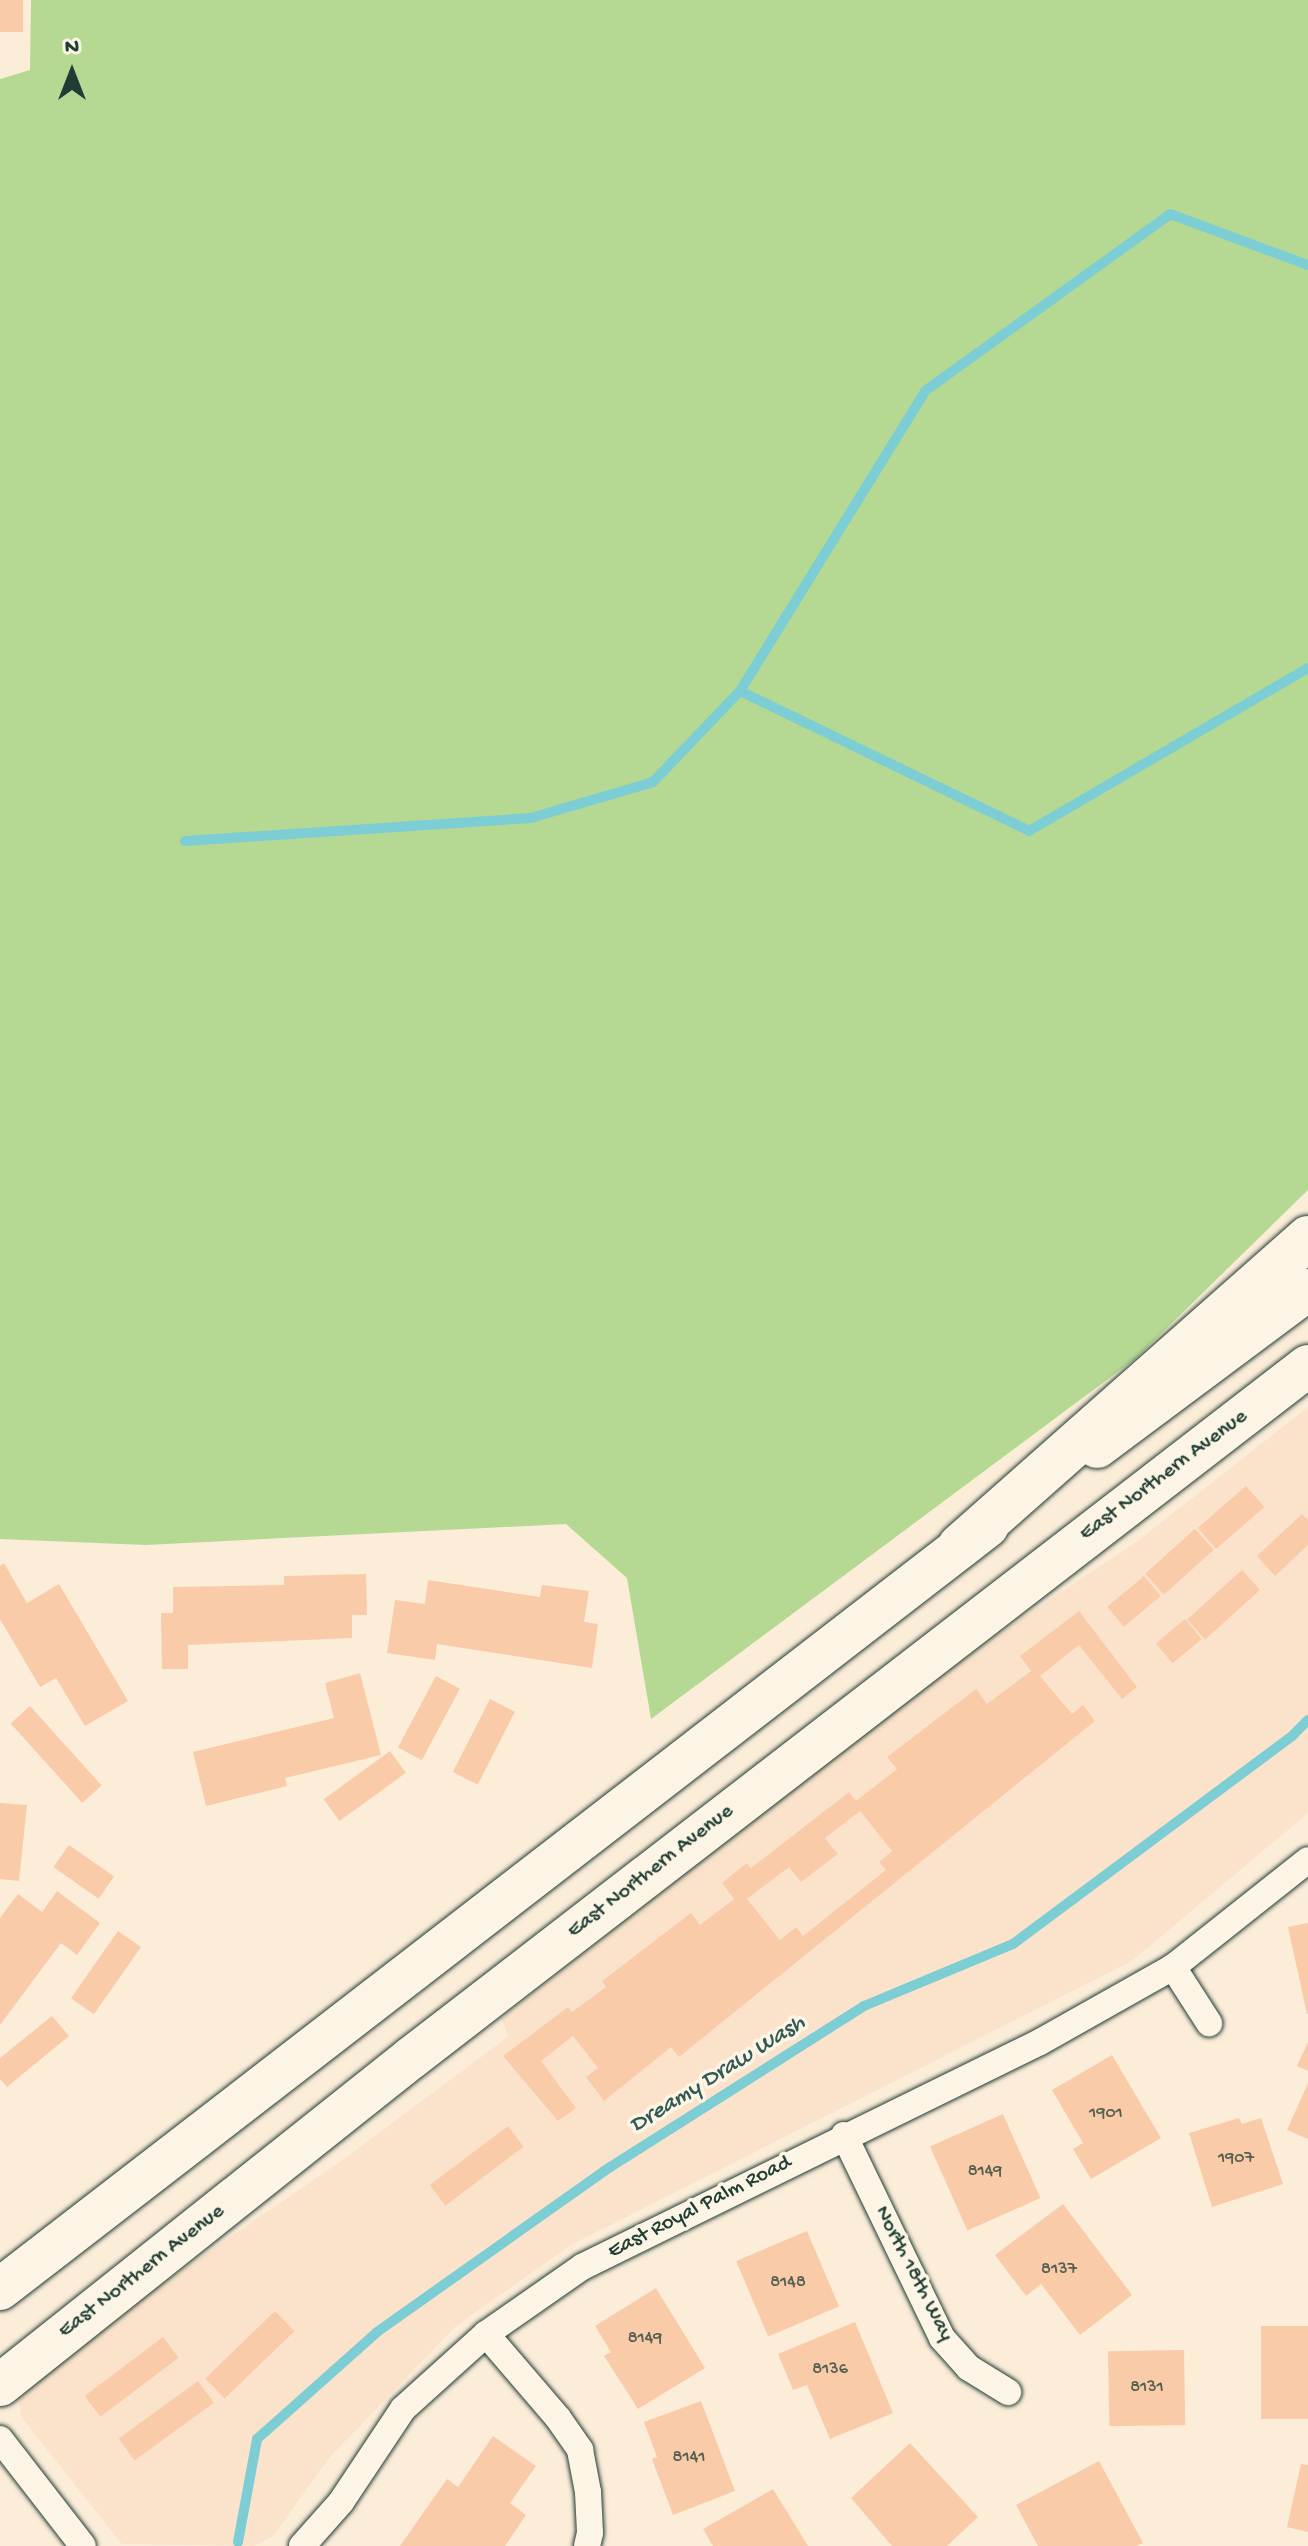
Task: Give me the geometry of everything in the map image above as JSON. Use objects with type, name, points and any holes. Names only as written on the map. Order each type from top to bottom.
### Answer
[{"type":"highway","points":[[960,1546],[1308,1238]]},
{"type":"main road","points":[[0,2289],[960,1546],[1308,1290]]},
{"type":"main road","name":"East Northern Avenue","points":[[0,2385],[411,2058],[1308,1366]]},
{"type":"street","name":"East Royal Palm Road","points":[[302,2546],[341,2502],[403,2409],[486,2334],[582,2267],[844,2135],[1040,2042],[1173,1967],[1308,1860]]},
{"type":"street","points":[[1173,1967],[1209,2023]]},
{"type":"street","name":"North 18th Way","points":[[844,2135],[942,2338],[969,2368],[1008,2392]]},
{"type":"street","points":[[486,2334],[558,2418],[580,2450],[588,2492],[590,2533],[587,2546]]},
{"type":"street","points":[[0,2439],[83,2546]]},
{"type":"shaded area","points":[[1308,1407],[1308,1813],[1132,1961],[571,2245],[456,2326],[330,2457],[273,2536],[255,2546],[122,2544],[21,2417],[19,2401],[27,2386],[159,2286],[341,2161],[508,2037],[502,2018],[928,1681],[1139,1540]]},
{"type":"green space","points":[[31,0],[1308,0],[1308,1190],[1135,1359],[651,1719],[627,1578],[566,1524],[146,1545],[0,1539],[0,79],[30,70]]},
{"type":"building","points":[[0,0],[23,0],[23,32],[0,32]]},
{"type":"building","points":[[1246,1486],[1264,1507],[1216,1549],[1198,1528]]},
{"type":"building","points":[[1302,1514],[1308,1520],[1308,1545],[1275,1576],[1257,1556]]},
{"type":"building","points":[[1195,1529],[1214,1550],[1164,1595],[1145,1574]]},
{"type":"building","points":[[4,1563],[27,1603],[59,1584],[128,1701],[85,1726],[56,1678],[40,1687],[0,1619],[0,1566]]},
{"type":"building","points":[[1242,1570],[1260,1590],[1205,1640],[1187,1620]]},
{"type":"building","points":[[366,1574],[367,1615],[352,1615],[352,1638],[188,1645],[188,1669],[162,1669],[161,1613],[173,1613],[173,1587],[284,1585],[284,1576]]},
{"type":"building","points":[[1144,1576],[1161,1596],[1124,1627],[1107,1607]]},
{"type":"building","points":[[428,1580],[540,1597],[542,1585],[589,1591],[584,1622],[598,1624],[592,1668],[437,1644],[435,1660],[387,1653],[395,1600],[425,1604]]},
{"type":"building","points":[[1079,1611],[1137,1687],[1122,1699],[1079,1645],[1040,1676],[1072,1714],[1083,1705],[1095,1721],[679,2057],[671,2047],[604,2101],[586,2077],[598,2068],[573,2036],[541,2061],[576,2108],[558,2121],[503,2056],[568,2007],[572,2012],[606,1987],[602,1981],[691,1913],[700,1925],[734,1899],[722,1883],[747,1863],[751,1868],[849,1792],[856,1801],[897,1769],[887,1757],[976,1689],[987,1704],[1031,1671],[1020,1656]],"holes":[[[860,1811],[892,1851],[879,1862],[886,1870],[803,1936],[796,1927],[780,1940],[747,1899],[789,1867],[801,1882],[838,1854],[825,1838]]]},
{"type":"building","points":[[1185,1619],[1202,1639],[1173,1663],[1156,1643]]},
{"type":"building","points":[[360,1673],[381,1755],[285,1778],[287,1786],[206,1806],[193,1752],[334,1718],[325,1683]]},
{"type":"building","points":[[436,1676],[460,1689],[422,1760],[398,1748]]},
{"type":"building","points":[[490,1699],[515,1712],[478,1785],[453,1772]]},
{"type":"building","points":[[30,1706],[102,1786],[82,1803],[11,1723]]},
{"type":"building","points":[[390,1751],[406,1773],[340,1821],[324,1799]]},
{"type":"building","points":[[0,1803],[27,1805],[19,1881],[0,1879]]},
{"type":"building","points":[[69,1845],[114,1877],[99,1899],[54,1867]]},
{"type":"building","points":[[57,1891],[100,1923],[77,1955],[61,1943],[0,2025],[0,1918],[18,1894],[42,1912]]},
{"type":"building","points":[[1308,1923],[1308,2014],[1307,2014],[1288,1927]]},
{"type":"building","points":[[118,1931],[141,1947],[94,2014],[71,1998]]},
{"type":"building","points":[[52,2016],[69,2036],[7,2087],[0,2079],[0,2058]]},
{"type":"building","points":[[1308,2042],[1308,2071],[1297,2066]]},
{"type":"building","points":[[1112,2055],[1161,2138],[1091,2179],[1073,2149],[1083,2143],[1052,2090]]},
{"type":"building","points":[[1308,2083],[1308,2139],[1287,2130]]},
{"type":"building","points":[[1003,2114],[1040,2198],[967,2231],[930,2147]]},
{"type":"building","points":[[1239,2118],[1242,2124],[1261,2118],[1283,2184],[1212,2207],[1189,2133]]},
{"type":"building","points":[[508,2126],[524,2147],[445,2206],[430,2185]]},
{"type":"building","points":[[1063,2204],[1132,2295],[1080,2335],[1041,2284],[1026,2296],[995,2255]]},
{"type":"building","points":[[807,2231],[839,2306],[768,2337],[736,2261]]},
{"type":"building","points":[[656,2288],[705,2368],[638,2409],[604,2356],[611,2352],[595,2326]]},
{"type":"building","points":[[275,2311],[294,2331],[225,2399],[205,2378]]},
{"type":"building","points":[[855,2322],[893,2413],[830,2439],[807,2385],[793,2390],[778,2354]]},
{"type":"building","points":[[1261,2326],[1308,2326],[1308,2419],[1261,2419]]},
{"type":"building","points":[[163,2337],[179,2358],[100,2417],[85,2396]]},
{"type":"building","points":[[1184,2350],[1185,2425],[1109,2426],[1108,2351]]},
{"type":"building","points":[[198,2381],[214,2403],[135,2460],[119,2439]]},
{"type":"building","points":[[701,2401],[735,2491],[673,2515],[652,2459],[657,2457],[644,2422]]},
{"type":"building","points":[[493,2436],[536,2466],[510,2503],[526,2515],[505,2546],[400,2546],[447,2479],[458,2487]]},
{"type":"building","points":[[910,2443],[978,2517],[947,2546],[892,2546],[851,2498]]},
{"type":"building","points":[[1099,2461],[1143,2543],[1136,2546],[1038,2546],[1016,2505]]},
{"type":"building","points":[[1301,2464],[1308,2465],[1308,2532],[1287,2527]]},
{"type":"building","points":[[773,2489],[808,2546],[713,2546],[703,2529]]},
{"type":"waterway","points":[[185,841],[531,818],[653,782],[740,691],[925,391],[1170,214],[1308,265]]},
{"type":"waterway","points":[[740,691],[1029,831],[1308,668]]},
{"type":"waterway","name":"Dreamy Draw Wash","points":[[238,2542],[257,2439],[377,2332],[604,2171],[864,2006],[1013,1944],[1293,1735],[1308,1720]]}]
